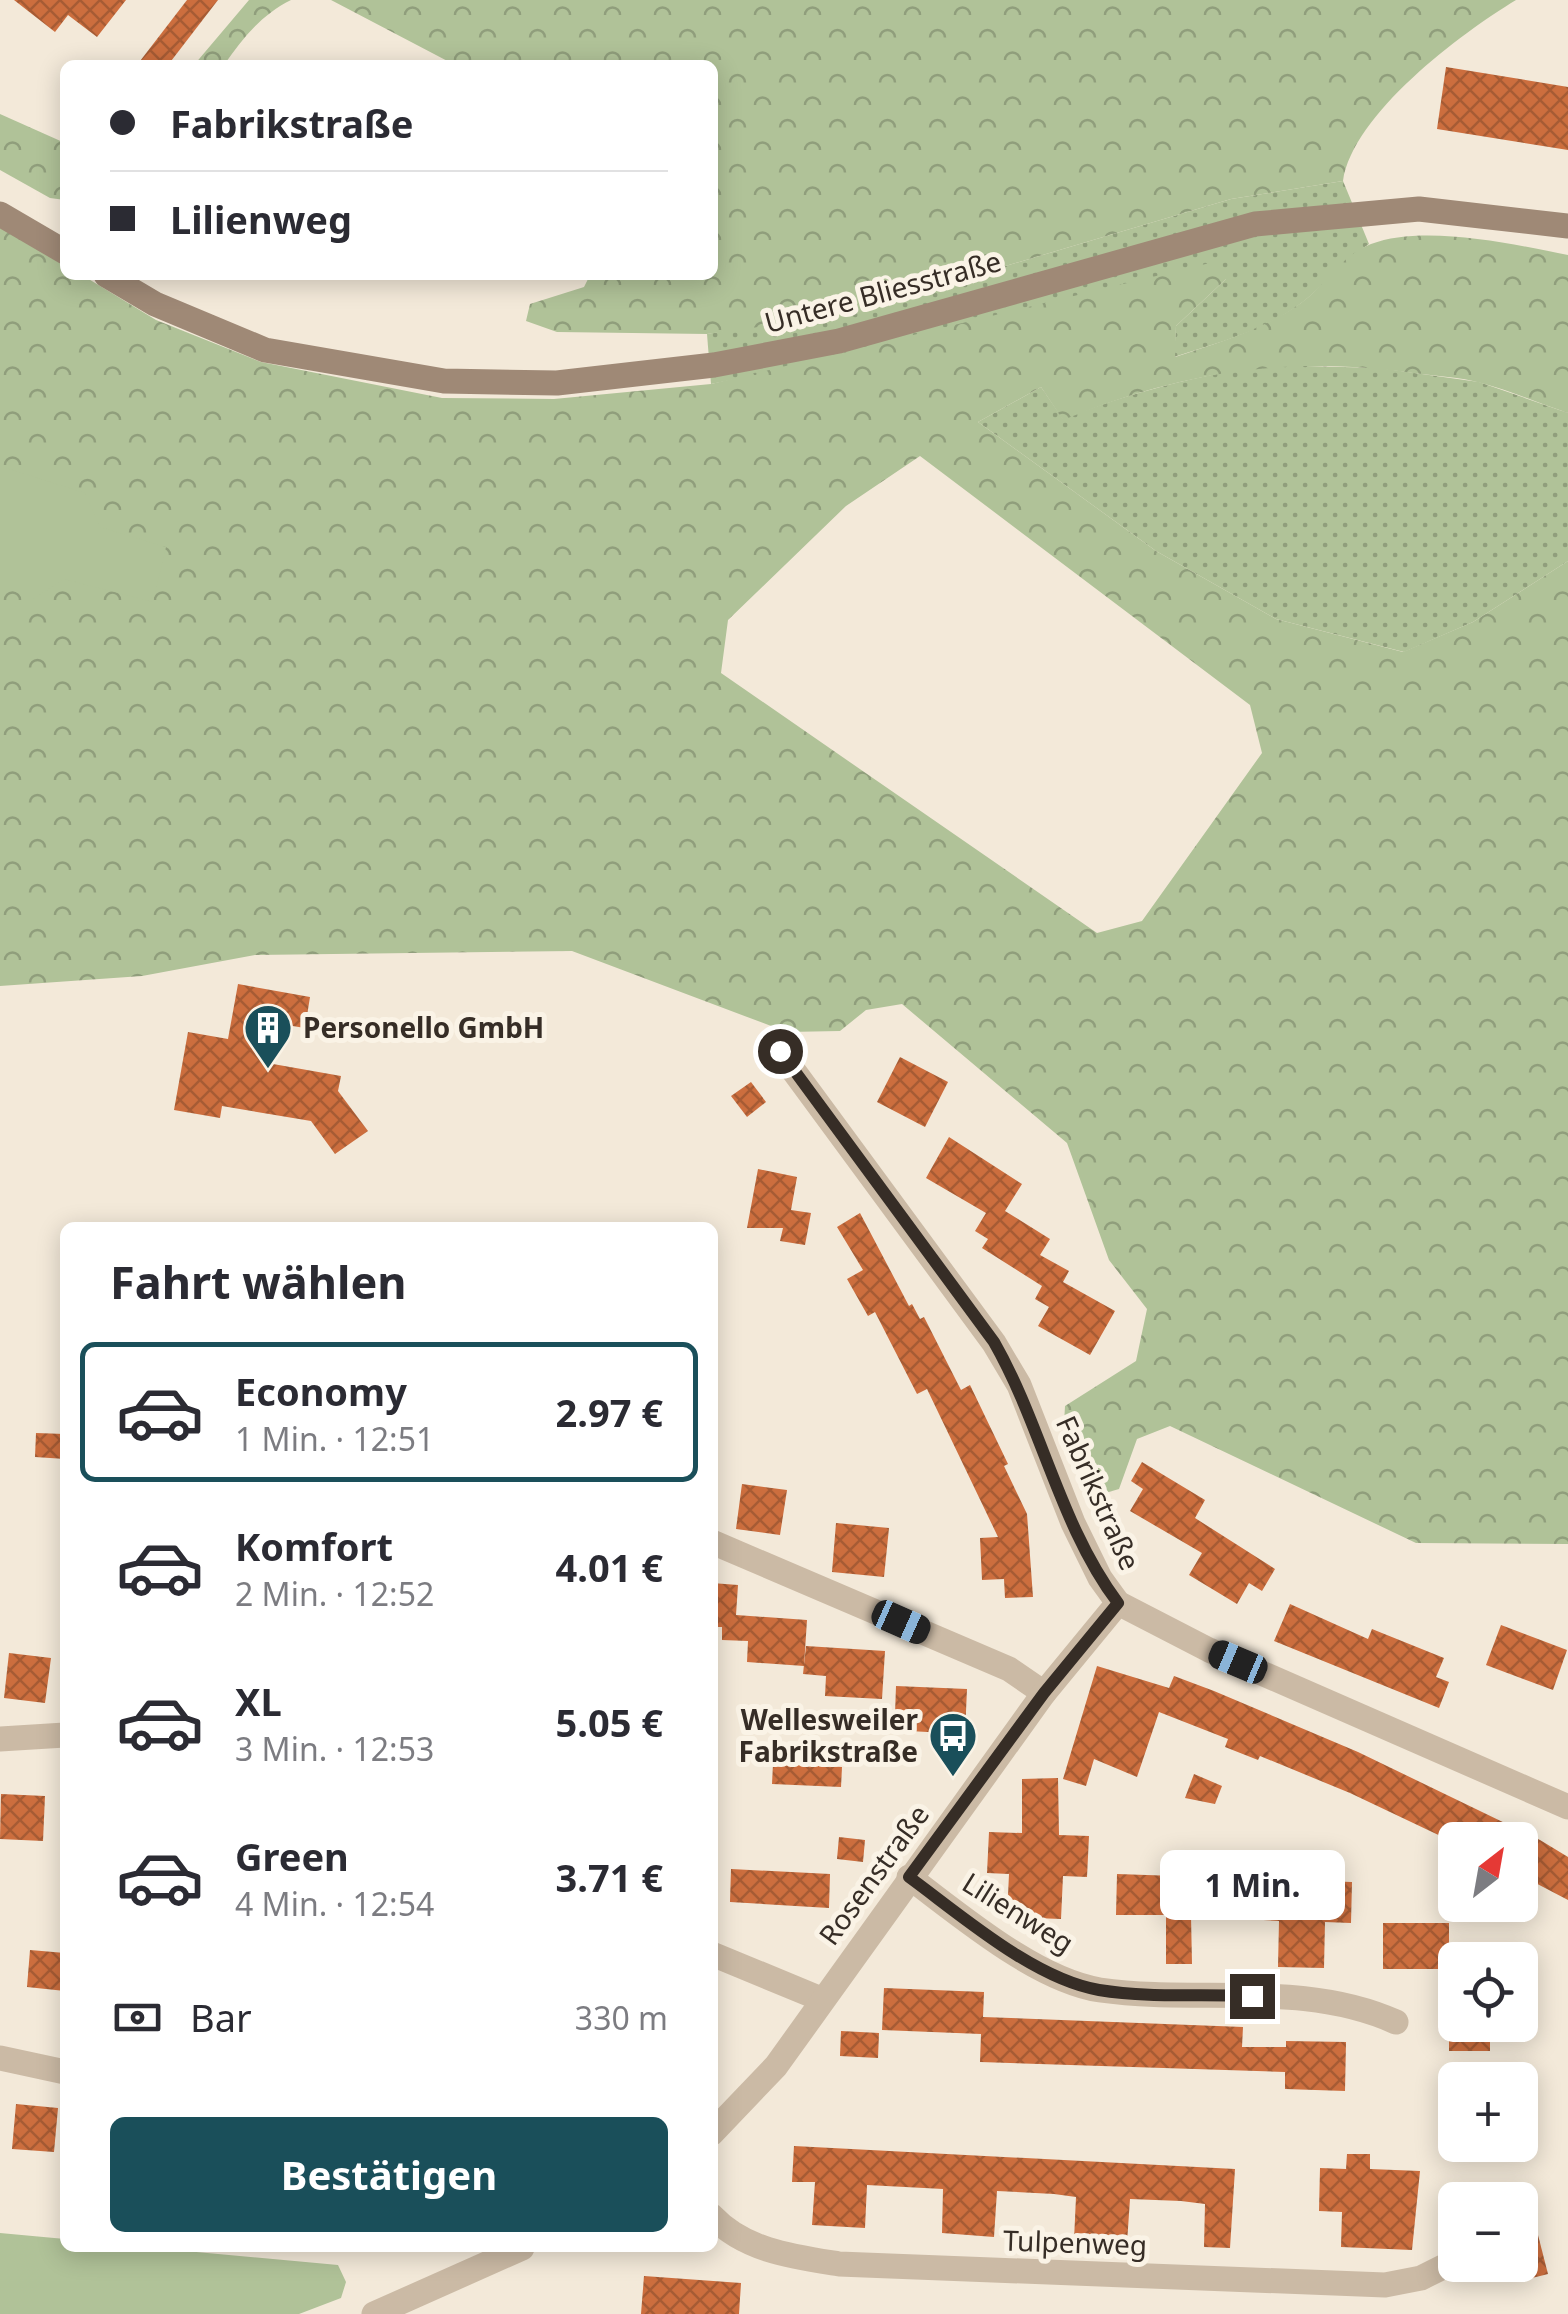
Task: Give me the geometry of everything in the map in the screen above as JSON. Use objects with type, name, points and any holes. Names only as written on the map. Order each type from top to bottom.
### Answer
[{"type":"main road","name":"Untere Bliesstraße","points":[[114,280],[155,304],[265,350],[444,381],[557,383],[714,365],[839,341],[1255,224],[1419,209],[1568,226]]},
{"type":"main road","points":[[0,214],[60,249]]},
{"type":"street","name":"Fabrikstraße","points":[[780,1051],[994,1342],[1019,1385],[1073,1523],[1100,1578],[1118,1603],[1209,1650],[1568,1807]]},
{"type":"street","points":[[718,1545],[1009,1669],[1044,1693]]},
{"type":"street","name":"Rosenstraße","points":[[718,2127],[776,2066],[821,1998],[1044,1693],[1118,1603]]},
{"type":"street","points":[[0,1739],[60,1735]]},
{"type":"street","name":"Lilienweg","points":[[909,1877],[1032,1962],[1098,1990],[1329,2000],[1396,2022]]},
{"type":"street","points":[[718,1956],[821,1998]]},
{"type":"street","points":[[0,2058],[60,2071]]},
{"type":"street","name":"Tulpenweg","points":[[718,2220],[758,2247],[784,2256],[838,2264],[1385,2285],[1438,2271]]},
{"type":"street","points":[[374,2314],[481,2256]]},
{"type":"green space","points":[[249,0],[291,0],[253,28],[228,60],[198,60]]},
{"type":"green space","points":[[331,0],[1516,0],[1439,55],[1387,103],[1351,155],[1343,181],[1231,199],[888,301],[781,324],[707,334],[557,332],[526,321],[530,304],[584,287],[588,280],[718,280],[718,60],[445,60]]},
{"type":"green space","points":[[0,114],[60,141],[60,199],[50,198],[0,170]]},
{"type":"green space","points":[[1343,181],[1369,244],[1289,311],[1258,328],[1174,357],[1176,326],[1226,279],[711,384],[707,334],[888,301],[1231,199]]},
{"type":"green space","points":[[0,226],[60,262],[60,280],[90,280],[156,320],[261,362],[442,398],[554,399],[711,384],[1218,261],[1226,279],[1176,326],[1175,357],[1271,321],[1310,296],[1351,255],[1392,238],[1469,238],[1568,255],[1568,413],[1465,379],[1321,366],[1278,367],[1192,379],[1063,420],[1041,387],[978,422],[1156,551],[1276,619],[1403,652],[1473,622],[1568,561],[1568,1544],[1416,1543],[1170,1426],[1137,1439],[1119,1489],[1095,1496],[1064,1424],[1065,1406],[1136,1361],[1147,1309],[1109,1260],[1067,1143],[902,1004],[866,1010],[840,1031],[787,1032],[572,951],[255,955],[142,976],[0,986]],"holes":[[[920,456],[1250,705],[1262,753],[1142,921],[1097,933],[721,673],[728,620],[846,506]]]},
{"type":"green space","points":[[1268,365],[1379,368],[1479,382],[1568,413],[1568,561],[1473,622],[1404,652],[1276,619],[1156,551],[978,422],[1041,387],[1063,419],[1164,386]]},
{"type":"green space","points":[[0,466],[85,493],[100,527],[166,547],[153,602],[64,579],[32,600],[0,584]]},
{"type":"green space","points":[[0,2233],[60,2239],[60,2252],[197,2252],[338,2265],[346,2282],[341,2298],[299,2314],[0,2314]]},
{"type":"building","points":[[14,0],[126,0],[97,37],[68,15],[55,32]]},
{"type":"building","points":[[187,0],[218,0],[172,60],[141,60]]},
{"type":"building","points":[[1446,67],[1568,87],[1568,150],[1437,129]]},
{"type":"building","name":"Personello GmbH","points":[[238,984],[310,997],[305,1028],[280,1024],[273,1064],[341,1076],[338,1091],[368,1131],[335,1154],[311,1121],[222,1106],[220,1118],[174,1110],[188,1032],[228,1039]]},
{"type":"building","points":[[900,1057],[948,1082],[925,1127],[877,1102]]},
{"type":"building","points":[[751,1082],[766,1102],[747,1117],[731,1096]]},
{"type":"building","points":[[949,1137],[1022,1184],[1005,1211],[1050,1239],[1040,1255],[1069,1271],[1063,1282],[1115,1311],[1090,1355],[1038,1326],[1049,1307],[1035,1299],[1042,1286],[982,1248],[988,1239],[975,1231],[986,1213],[926,1178]]},
{"type":"building","points":[[758,1169],[797,1177],[791,1210],[811,1213],[805,1245],[780,1241],[783,1228],[747,1228]]},
{"type":"building","points":[[860,1213],[909,1306],[912,1304],[920,1319],[924,1317],[961,1390],[970,1385],[1008,1464],[1004,1466],[1027,1514],[1033,1597],[1005,1598],[1004,1579],[982,1580],[980,1538],[998,1537],[927,1389],[917,1394],[875,1312],[868,1316],[847,1279],[863,1270],[837,1227]]},
{"type":"building","points":[[36,1433],[60,1434],[60,1459],[35,1457]]},
{"type":"building","points":[[1142,1462],[1205,1500],[1195,1518],[1275,1569],[1262,1591],[1249,1583],[1237,1604],[1189,1575],[1202,1553],[1130,1511],[1143,1489],[1131,1481]]},
{"type":"building","points":[[742,1484],[787,1490],[780,1535],[736,1529]]},
{"type":"building","points":[[836,1523],[889,1528],[884,1577],[832,1572]]},
{"type":"building","points":[[718,1583],[738,1585],[736,1615],[807,1620],[804,1666],[747,1662],[748,1641],[722,1640],[722,1627],[718,1627]]},
{"type":"building","points":[[1290,1604],[1368,1639],[1372,1629],[1444,1658],[1436,1677],[1449,1682],[1439,1708],[1274,1641]]},
{"type":"building","points":[[1501,1625],[1567,1650],[1553,1690],[1486,1665]]},
{"type":"building","points":[[806,1646],[885,1651],[882,1699],[825,1696],[826,1676],[803,1674]]},
{"type":"building","points":[[9,1653],[51,1658],[45,1703],[4,1698]]},
{"type":"building","points":[[1097,1666],[1169,1688],[1174,1676],[1214,1691],[1358,1752],[1503,1822],[1438,1822],[1438,1835],[1350,1793],[1260,1756],[1258,1760],[1225,1747],[1228,1739],[1159,1712],[1137,1777],[1094,1759],[1086,1786],[1063,1779]]},
{"type":"building","points":[[896,1686],[967,1689],[965,1734],[909,1731],[909,1714],[895,1714]]},
{"type":"building","points":[[773,1764],[842,1767],[841,1787],[772,1784]]},
{"type":"building","points":[[1194,1774],[1222,1786],[1215,1804],[1185,1798]]},
{"type":"building","points":[[1058,1778],[1059,1835],[1089,1836],[1087,1877],[1063,1876],[1061,1919],[1007,1917],[1009,1874],[987,1873],[989,1832],[1022,1833],[1022,1779]]},
{"type":"building","points":[[1,1794],[45,1796],[43,1841],[0,1839]]},
{"type":"building","points":[[839,1837],[865,1840],[863,1862],[837,1859]]},
{"type":"building","points":[[1538,1839],[1568,1857],[1568,1900],[1538,1884]]},
{"type":"building","points":[[731,1869],[830,1874],[829,1908],[730,1902]]},
{"type":"building","points":[[1117,1874],[1352,1882],[1351,1923],[1325,1922],[1324,1968],[1278,1967],[1279,1921],[1191,1916],[1192,1964],[1166,1964],[1166,1915],[1116,1915]]},
{"type":"building","points":[[1383,1923],[1449,1923],[1449,1942],[1438,1942],[1438,1969],[1383,1969]]},
{"type":"building","points":[[30,1950],[60,1953],[60,1990],[27,1987]]},
{"type":"building","points":[[884,1988],[984,1992],[983,2017],[1243,2027],[1242,2047],[1286,2047],[1286,2041],[1346,2042],[1345,2091],[1285,2089],[1285,2072],[980,2062],[981,2034],[882,2030]]},
{"type":"building","points":[[841,2031],[879,2033],[878,2058],[840,2056]]},
{"type":"building","points":[[1449,2042],[1490,2042],[1490,2051],[1449,2051]]},
{"type":"building","points":[[16,2104],[58,2108],[54,2152],[12,2149]]},
{"type":"building","points":[[794,2146],[1235,2169],[1230,2248],[1204,2247],[1205,2204],[1181,2201],[1130,2199],[1127,2243],[1074,2240],[1076,2197],[1054,2194],[997,2191],[994,2237],[942,2233],[943,2189],[867,2185],[865,2228],[812,2225],[815,2182],[792,2182]]},
{"type":"building","points":[[1347,2154],[1370,2154],[1370,2169],[1420,2171],[1412,2250],[1341,2247],[1342,2212],[1319,2211],[1320,2168],[1346,2169]]},
{"type":"building","points":[[1538,2235],[1548,2274],[1538,2276]]},
{"type":"building","points":[[644,2276],[741,2283],[739,2314],[641,2314]]},
{"type":"place","name":"Personello GmbH","points":[[268,1070]]},
{"type":"place","name":"Wellesweiler Fabrikstraße","points":[[953,1778]]},
{"type":"route","points":[[780,1051],[994,1342],[1019,1385],[1073,1523],[1100,1578],[1118,1603],[1044,1693],[909,1877],[1032,1962],[1066,1980],[1098,1990],[1252,1996]]}]
